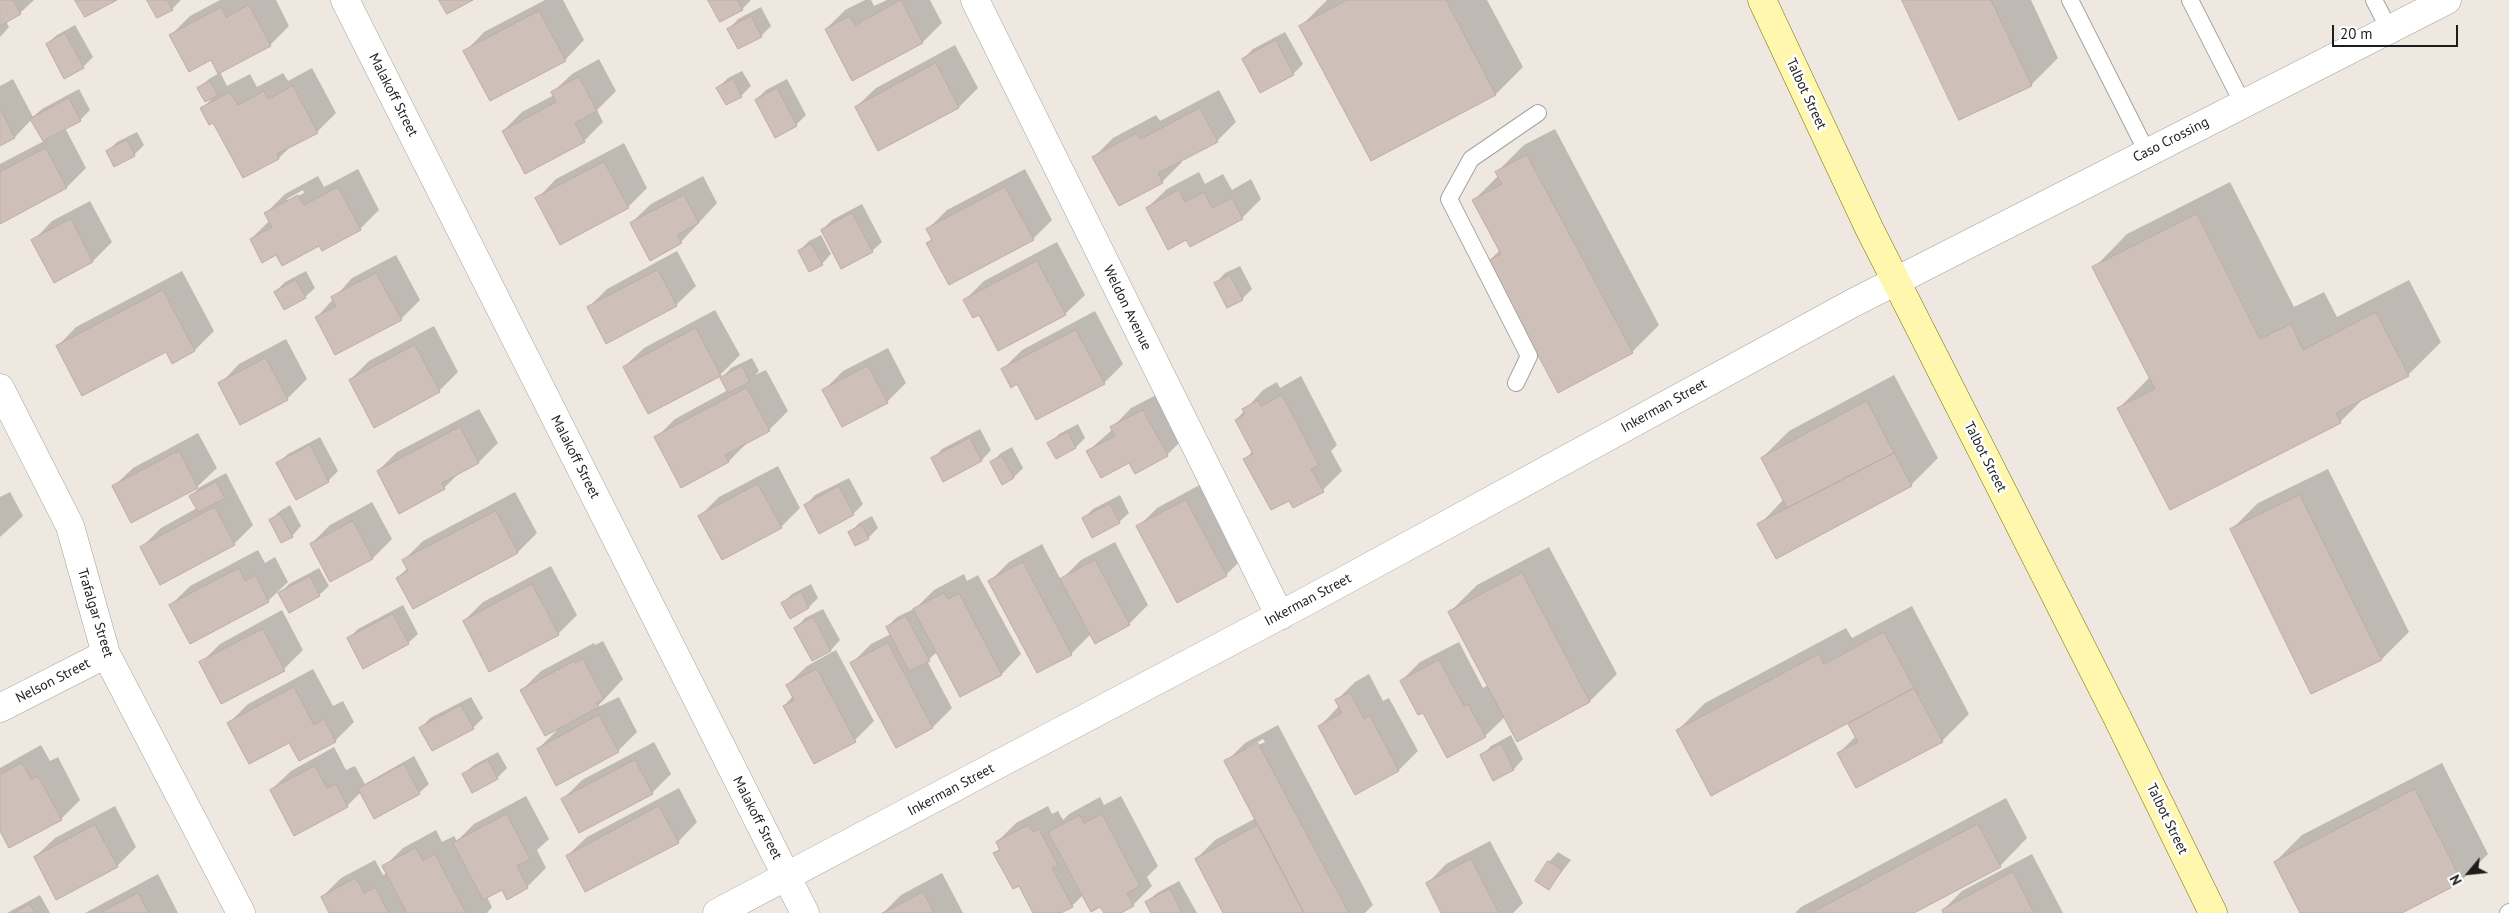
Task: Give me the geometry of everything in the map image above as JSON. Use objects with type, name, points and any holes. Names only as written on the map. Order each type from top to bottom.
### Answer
[{"type":"main road","name":"Talbot Street","points":[[1762,0],[1869,228],[2213,913]]},
{"type":"street","name":"Malakoff Street","points":[[345,0],[805,913]]},
{"type":"street","name":"Weldon Avenue","points":[[975,0],[1280,616]]},
{"type":"street","name":"Caso Crossing","points":[[1896,280],[2447,0]]},
{"type":"street","name":"Inkerman Street","points":[[717,913],[1280,616],[1896,280]]},
{"type":"street","name":"Trafalgar Street","points":[[0,388],[70,526],[106,654],[241,913]]},
{"type":"street","name":"Nelson Street","points":[[0,708],[106,654]]},
{"type":"lane","points":[[2070,0],[2147,152]]},
{"type":"lane","points":[[2190,0],[2243,104]]},
{"type":"lane","points":[[2374,0],[2389,30]]},
{"type":"lane","points":[[1516,383],[1529,356],[1449,199],[1471,159],[1538,113]]},
{"type":"building","points":[[0,0],[13,0],[21,14],[0,26]]},
{"type":"building","points":[[75,0],[117,0],[85,17]]},
{"type":"building","points":[[147,0],[167,0],[173,10],[157,18]]},
{"type":"building","points":[[439,0],[473,0],[447,14]]},
{"type":"building","points":[[708,0],[737,0],[743,10],[720,22]]},
{"type":"building","points":[[901,0],[923,43],[852,81],[825,29],[850,16],[855,25]]},
{"type":"building","points":[[1347,0],[1446,0],[1496,95],[1371,161],[1299,26]]},
{"type":"building","points":[[1902,0],[1991,0],[2032,86],[1959,120]]},
{"type":"building","points":[[249,5],[271,46],[218,74],[211,60],[189,72],[169,35],[221,7],[226,17]]},
{"type":"building","points":[[539,11],[566,61],[490,101],[463,51]]},
{"type":"building","points":[[751,16],[762,37],[738,49],[727,29]]},
{"type":"building","points":[[65,33],[84,68],[64,79],[46,44]]},
{"type":"building","points":[[1276,40],[1294,75],[1260,93],[1242,59]]},
{"type":"building","points":[[936,63],[959,108],[878,151],[855,107]]},
{"type":"building","points":[[579,77],[597,111],[575,123],[585,142],[525,174],[502,131],[556,102],[551,92]]},
{"type":"building","points":[[733,79],[742,97],[726,105],[716,88]]},
{"type":"building","points":[[210,81],[218,95],[205,102],[197,88]]},
{"type":"building","points":[[293,86],[318,133],[277,154],[279,159],[243,178],[213,123],[209,125],[200,108],[230,92],[238,105],[264,91],[268,99]]},
{"type":"building","points":[[777,88],[797,126],[775,138],[755,100]]},
{"type":"building","points":[[69,98],[81,121],[43,141],[30,119]]},
{"type":"building","points":[[1200,108],[1218,142],[1158,173],[1163,183],[1119,206],[1092,157],[1137,133],[1140,139]]},
{"type":"building","points":[[0,109],[15,138],[0,146]]},
{"type":"building","points":[[127,140],[135,156],[114,167],[106,151]]},
{"type":"building","points":[[46,148],[67,188],[0,224],[0,172]]},
{"type":"building","points":[[1527,155],[1633,353],[1558,393],[1488,261],[1501,254],[1472,200],[1502,184],[1495,172]]},
{"type":"building","points":[[604,162],[629,208],[560,245],[535,198]]},
{"type":"building","points":[[338,187],[361,230],[322,251],[319,246],[282,266],[276,255],[262,263],[250,239],[272,227],[264,213],[298,195],[304,205]]},
{"type":"building","points":[[1005,187],[1034,240],[949,285],[926,243],[932,240],[926,229]]},
{"type":"building","points":[[1179,190],[1185,202],[1204,192],[1212,208],[1232,198],[1243,219],[1190,247],[1186,240],[1168,250],[1146,208]]},
{"type":"building","points":[[684,195],[699,223],[677,235],[682,243],[650,261],[630,223]]},
{"type":"building","points":[[852,213],[873,252],[841,269],[821,230]]},
{"type":"building","points":[[2197,214],[2260,339],[2291,324],[2303,350],[2376,312],[2409,376],[2336,413],[2341,423],[2170,510],[2117,408],[2155,389],[2092,267]]},
{"type":"building","points":[[71,219],[93,262],[54,283],[31,240]]},
{"type":"building","points":[[811,244],[823,265],[809,272],[798,251]]},
{"type":"building","points":[[1037,261],[1066,315],[998,351],[979,315],[973,318],[963,300]]},
{"type":"building","points":[[658,270],[677,306],[606,344],[587,307]]},
{"type":"building","points":[[376,273],[402,320],[335,355],[315,317],[336,306],[331,297]]},
{"type":"building","points":[[1230,275],[1243,300],[1227,308],[1214,283]]},
{"type":"building","points":[[296,280],[306,298],[284,310],[274,292]]},
{"type":"building","points":[[163,290],[195,351],[172,364],[166,352],[82,396],[56,346]]},
{"type":"building","points":[[696,328],[721,376],[648,414],[623,367]]},
{"type":"building","points":[[1076,330],[1105,384],[1036,420],[1017,384],[1011,388],[1001,369]]},
{"type":"building","points":[[415,345],[440,392],[374,428],[349,380]]},
{"type":"building","points":[[266,358],[288,400],[240,425],[218,383]]},
{"type":"building","points":[[742,366],[750,382],[728,393],[720,378]]},
{"type":"building","points":[[868,366],[888,403],[842,427],[822,390]]},
{"type":"building","points":[[747,388],[770,431],[725,455],[729,462],[681,488],[654,437]]},
{"type":"building","points":[[1282,395],[1319,465],[1311,469],[1324,492],[1293,508],[1289,501],[1271,510],[1243,459],[1253,454],[1235,420],[1245,414],[1242,409],[1258,400],[1261,406]]},
{"type":"building","points":[[1867,401],[1894,453],[1787,508],[1761,458]]},
{"type":"building","points":[[1143,410],[1168,456],[1135,474],[1129,463],[1101,478],[1086,451],[1115,436],[1110,427]]},
{"type":"building","points":[[460,427],[479,463],[442,483],[445,489],[399,514],[377,471]]},
{"type":"building","points":[[1068,432],[1076,448],[1056,459],[1047,443]]},
{"type":"building","points":[[970,438],[982,461],[943,482],[931,458]]},
{"type":"building","points":[[310,445],[329,482],[296,500],[276,463]]},
{"type":"building","points":[[179,451],[198,488],[131,523],[112,486]]},
{"type":"building","points":[[1894,453],[1912,486],[1776,559],[1757,524]]},
{"type":"building","points":[[1002,456],[1014,478],[1002,485],[990,462]]},
{"type":"building","points":[[216,482],[225,498],[198,512],[189,496]]},
{"type":"building","points":[[758,484],[782,528],[722,560],[698,516]]},
{"type":"building","points":[[839,486],[854,515],[819,534],[804,505]]},
{"type":"building","points":[[2300,495],[2382,660],[2311,694],[2230,529]]},
{"type":"building","points":[[1186,500],[1227,576],[1177,603],[1136,526]]},
{"type":"building","points":[[1110,504],[1120,523],[1092,538],[1082,518]]},
{"type":"building","points":[[215,507],[235,545],[160,585],[140,547]]},
{"type":"building","points":[[496,511],[518,553],[413,609],[396,578],[408,571],[402,560]]},
{"type":"building","points":[[280,514],[293,537],[281,543],[269,520]]},
{"type":"building","points":[[353,521],[373,559],[330,582],[310,544]]},
{"type":"building","points":[[862,525],[869,539],[855,546],[848,532]]},
{"type":"building","points":[[1095,560],[1130,625],[1095,644],[1060,579]]},
{"type":"building","points":[[1023,562],[1072,655],[1037,673],[988,581]]},
{"type":"building","points":[[239,568],[245,581],[255,575],[269,602],[190,644],[169,605]]},
{"type":"building","points":[[1522,573],[1590,702],[1517,742],[1448,612]]},
{"type":"building","points":[[310,576],[320,596],[289,613],[278,593]]},
{"type":"building","points":[[532,584],[559,635],[489,672],[463,621]]},
{"type":"building","points":[[801,592],[809,608],[790,619],[781,603]]},
{"type":"building","points":[[944,593],[948,599],[959,593],[1002,675],[960,697],[913,609]]},
{"type":"building","points":[[393,614],[409,644],[363,669],[347,638]]},
{"type":"building","points":[[906,616],[930,661],[909,671],[886,627]]},
{"type":"building","points":[[813,617],[831,651],[812,661],[794,628]]},
{"type":"building","points":[[263,629],[285,671],[221,704],[199,662]]},
{"type":"building","points":[[1884,632],[1914,688],[1711,796],[1676,730],[1819,654],[1824,664]]},
{"type":"building","points":[[888,643],[933,728],[896,748],[850,663]]},
{"type":"building","points":[[583,659],[604,699],[596,703],[599,707],[545,736],[520,690],[574,661],[575,663]]},
{"type":"building","points":[[1439,660],[1464,706],[1468,704],[1486,737],[1447,758],[1423,713],[1418,715],[1400,681]]},
{"type":"building","points":[[817,669],[856,742],[814,764],[783,706],[794,700],[786,685]]},
{"type":"building","points":[[294,687],[314,725],[324,719],[336,742],[299,761],[289,743],[249,764],[227,723]]},
{"type":"building","points":[[1914,688],[1943,742],[1856,788],[1837,753],[1858,742],[1848,724]]},
{"type":"building","points":[[1350,693],[1364,719],[1370,716],[1399,771],[1355,795],[1318,726],[1342,713],[1335,700]]},
{"type":"building","points":[[461,705],[474,729],[432,751],[419,728]]},
{"type":"building","points":[[599,715],[619,752],[556,786],[537,749]]},
{"type":"building","points":[[1258,743],[1349,913],[1304,913],[1224,761]]},
{"type":"building","points":[[1501,744],[1514,770],[1493,781],[1480,755]]},
{"type":"building","points":[[488,760],[498,779],[472,793],[462,774]]},
{"type":"building","points":[[635,760],[653,794],[579,833],[561,799]]},
{"type":"building","points":[[22,763],[31,779],[38,776],[62,820],[9,848],[0,831],[0,775]]},
{"type":"building","points":[[404,764],[420,794],[374,819],[358,789]]},
{"type":"building","points":[[315,766],[327,788],[336,784],[348,807],[294,836],[270,790]]},
{"type":"building","points":[[2415,789],[2462,882],[2402,913],[2300,913],[2274,862]]},
{"type":"building","points":[[659,806],[679,843],[585,892],[566,856]]},
{"type":"building","points":[[507,814],[530,859],[517,866],[528,888],[507,900],[502,890],[483,900],[453,843]]},
{"type":"building","points":[[1102,814],[1140,886],[1127,893],[1134,906],[1121,913],[1104,913],[1100,907],[1091,912],[1048,832],[1080,815],[1084,823]]},
{"type":"building","points":[[1978,824],[2001,867],[1914,913],[1811,913]]},
{"type":"building","points":[[95,825],[118,867],[56,900],[34,857]]},
{"type":"building","points":[[1029,825],[1033,832],[1039,829],[1058,865],[1052,868],[1073,907],[1061,913],[1033,913],[1019,886],[1013,889],[993,853],[1000,850],[996,842]]},
{"type":"building","points":[[1258,825],[1304,913],[1223,913],[1195,859]]},
{"type":"building","points":[[416,848],[423,861],[435,854],[466,913],[407,913],[382,866]]},
{"type":"building","points":[[1471,859],[1499,913],[1441,913],[1426,883]]},
{"type":"building","points":[[1548,861],[1562,870],[1549,890],[1535,881]]},
{"type":"building","points":[[2013,872],[2034,913],[1943,913],[1942,910]]},
{"type":"building","points":[[356,878],[364,893],[375,887],[389,913],[329,913],[321,897]]},
{"type":"building","points":[[1170,889],[1182,913],[1151,913],[1145,902]]},
{"type":"building","points":[[923,892],[934,913],[882,913],[891,909]]},
{"type":"building","points":[[138,893],[149,913],[100,913]]},
{"type":"building","points":[[30,904],[35,913],[14,913]]}]
